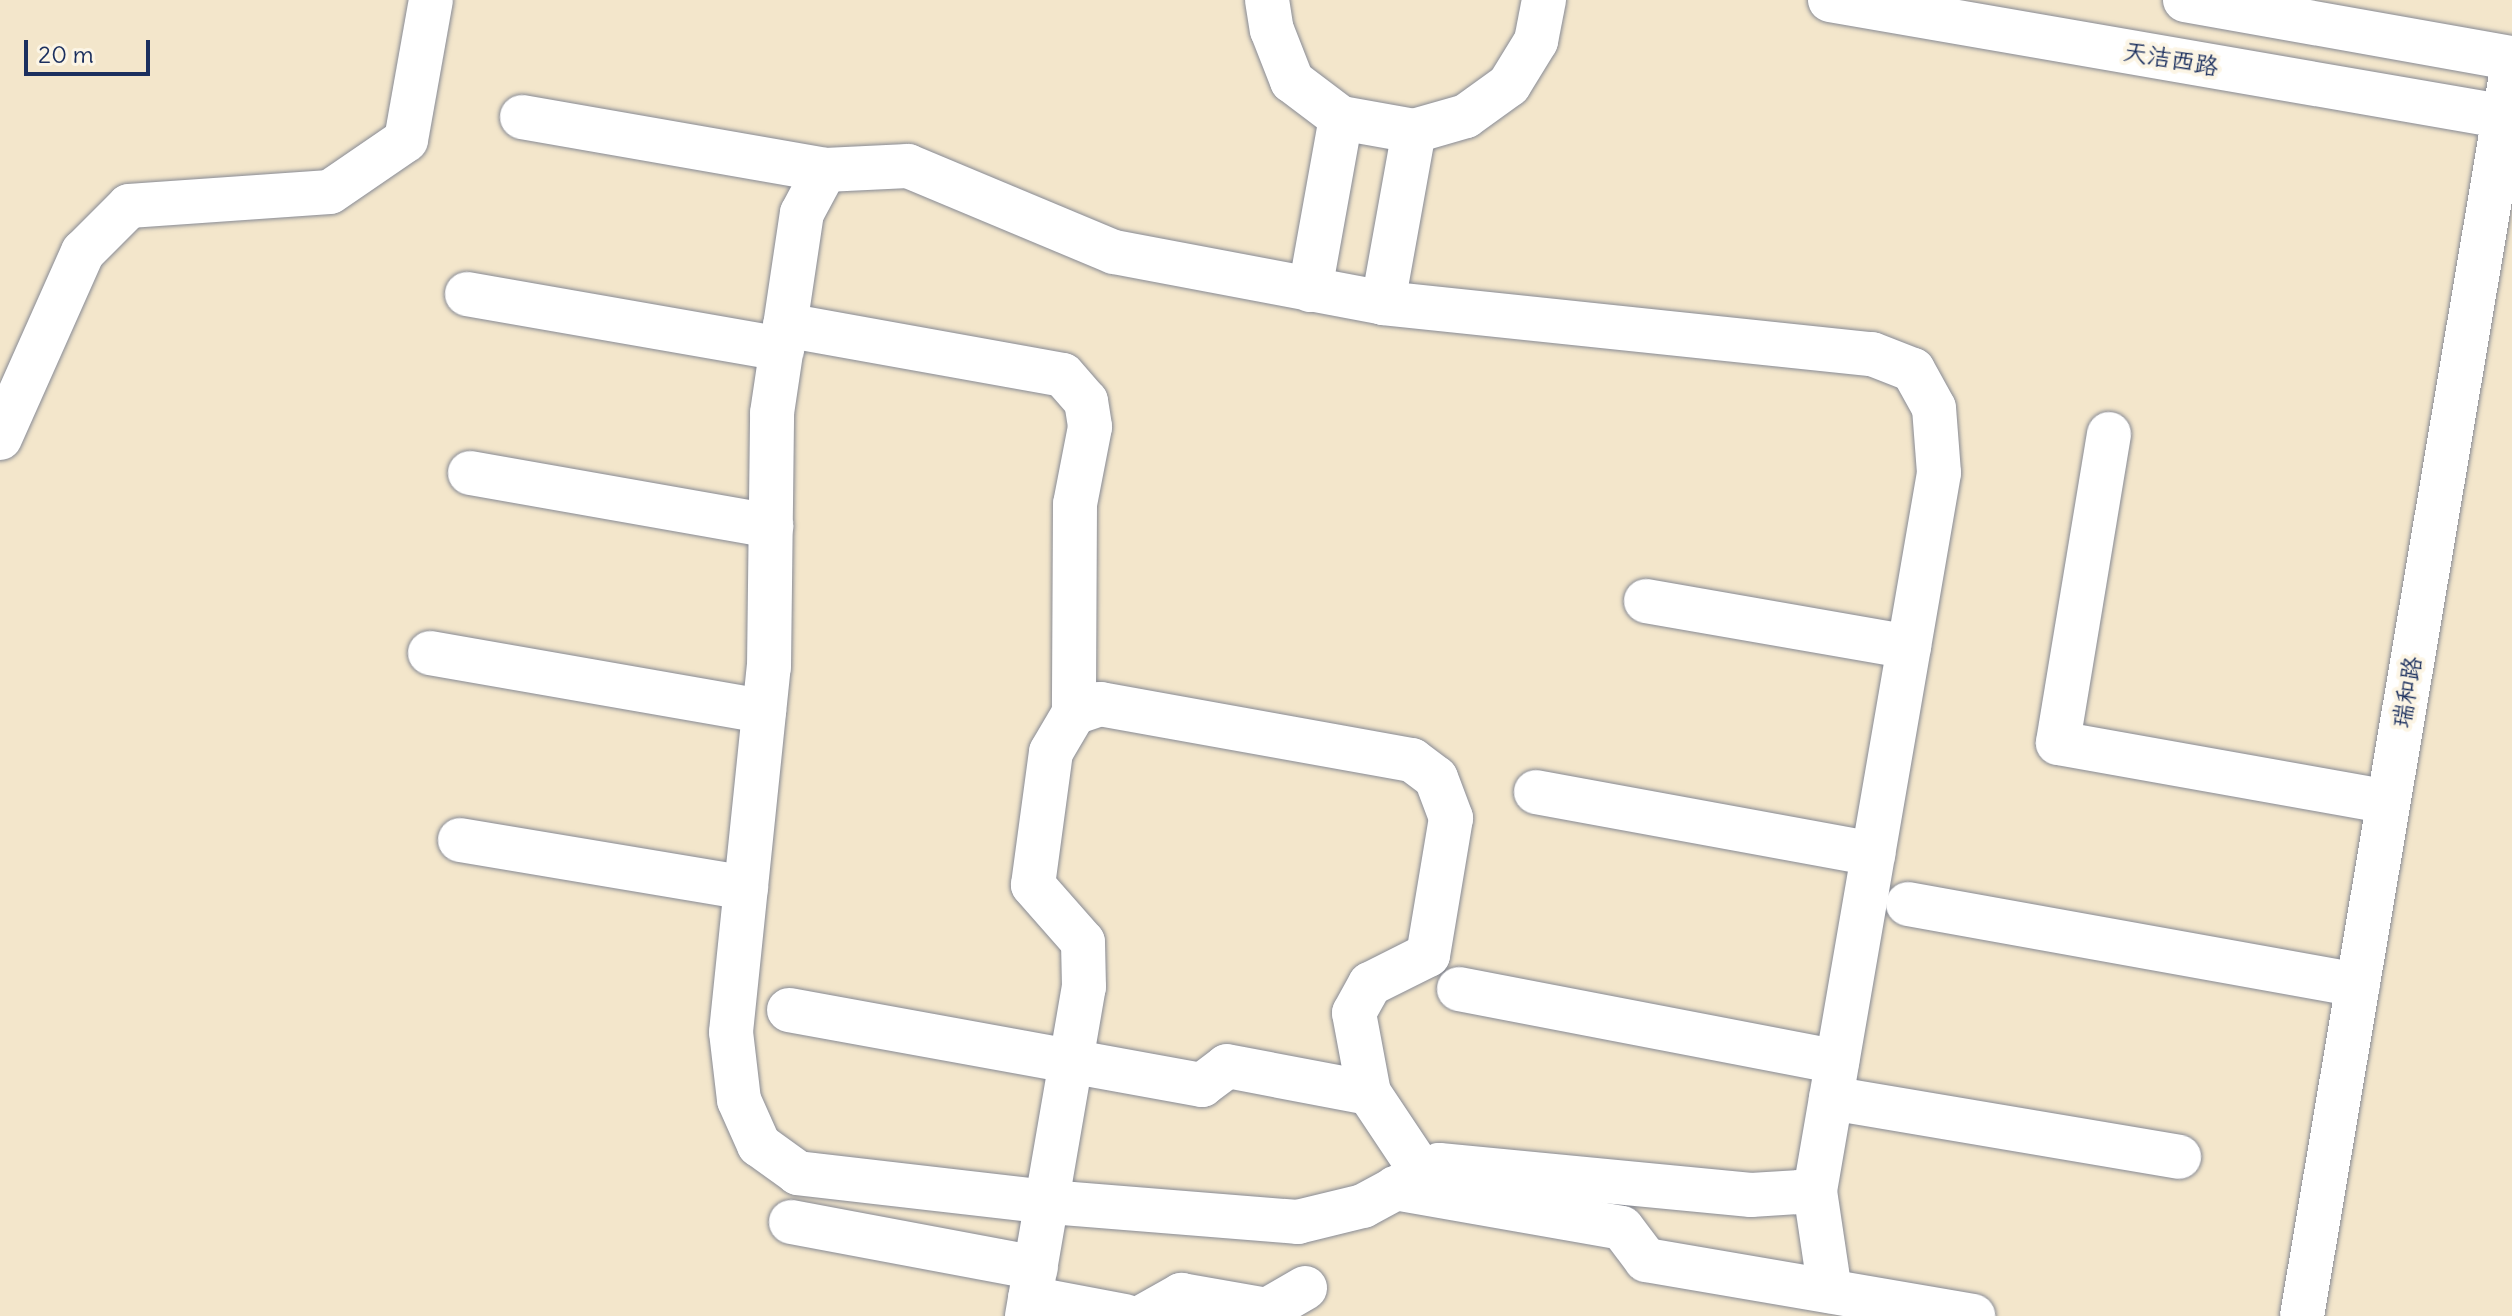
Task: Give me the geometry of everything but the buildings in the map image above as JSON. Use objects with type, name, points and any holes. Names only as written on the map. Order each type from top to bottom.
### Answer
[{"type":"street","points":[[0,438],[83,252],[129,206],[330,192],[406,140],[431,0]]},
{"type":"street","points":[[1267,0],[1272,30],[1292,81],[1341,118],[1414,131],[1466,116],[1509,85],[1536,41],[1544,0]]},
{"type":"street","name":"天洁西路","points":[[1830,0],[2508,118]]},
{"type":"street","points":[[2185,0],[2512,58]]},
{"type":"street","name":"瑞和路","points":[[2302,1316],[2508,118],[2512,69]]},
{"type":"street","points":[[522,117],[825,170],[908,166],[1114,252],[1310,290],[1383,303],[1872,354],[1913,370],[1934,408],[1939,473],[1815,1191],[1830,1291]]},
{"type":"street","points":[[1310,290],[1341,118]]},
{"type":"street","points":[[1383,303],[1414,131]]},
{"type":"street","points":[[825,170],[802,213],[772,413],[764,711],[731,1032],[739,1100],[759,1145],[798,1173],[1048,1202],[1298,1222],[1363,1206],[1439,1165],[1751,1195],[1815,1191]]},
{"type":"street","points":[[467,294],[1063,375],[1086,401],[1090,427],[1075,504],[1074,713],[1051,752],[1033,885],[1083,942],[1084,987],[1031,1294]]},
{"type":"street","points":[[2109,434],[2058,743],[2388,802]]},
{"type":"street","points":[[470,473],[771,526]]},
{"type":"street","points":[[1646,601],[1909,647]]},
{"type":"street","points":[[430,653],[764,711]]},
{"type":"street","points":[[1074,713],[1100,704],[1412,760],[1436,778],[1451,818],[1428,955],[1370,984],[1354,1013],[1369,1093],[1409,1181]]},
{"type":"street","points":[[1536,792],[1873,854]]},
{"type":"street","points":[[460,840],[746,888]]},
{"type":"street","points":[[1908,904],[2358,985]]},
{"type":"street","points":[[1459,989],[1834,1080],[2179,1157]]},
{"type":"street","points":[[789,1010],[1202,1085],[1227,1066],[1369,1093]]},
{"type":"street","points":[[1409,1181],[1622,1228],[1646,1260],[1973,1316]]},
{"type":"street","points":[[791,1222],[1031,1294],[1125,1316]]},
{"type":"street","points":[[1144,1316],[1181,1295],[1267,1310],[1305,1288]]}]
